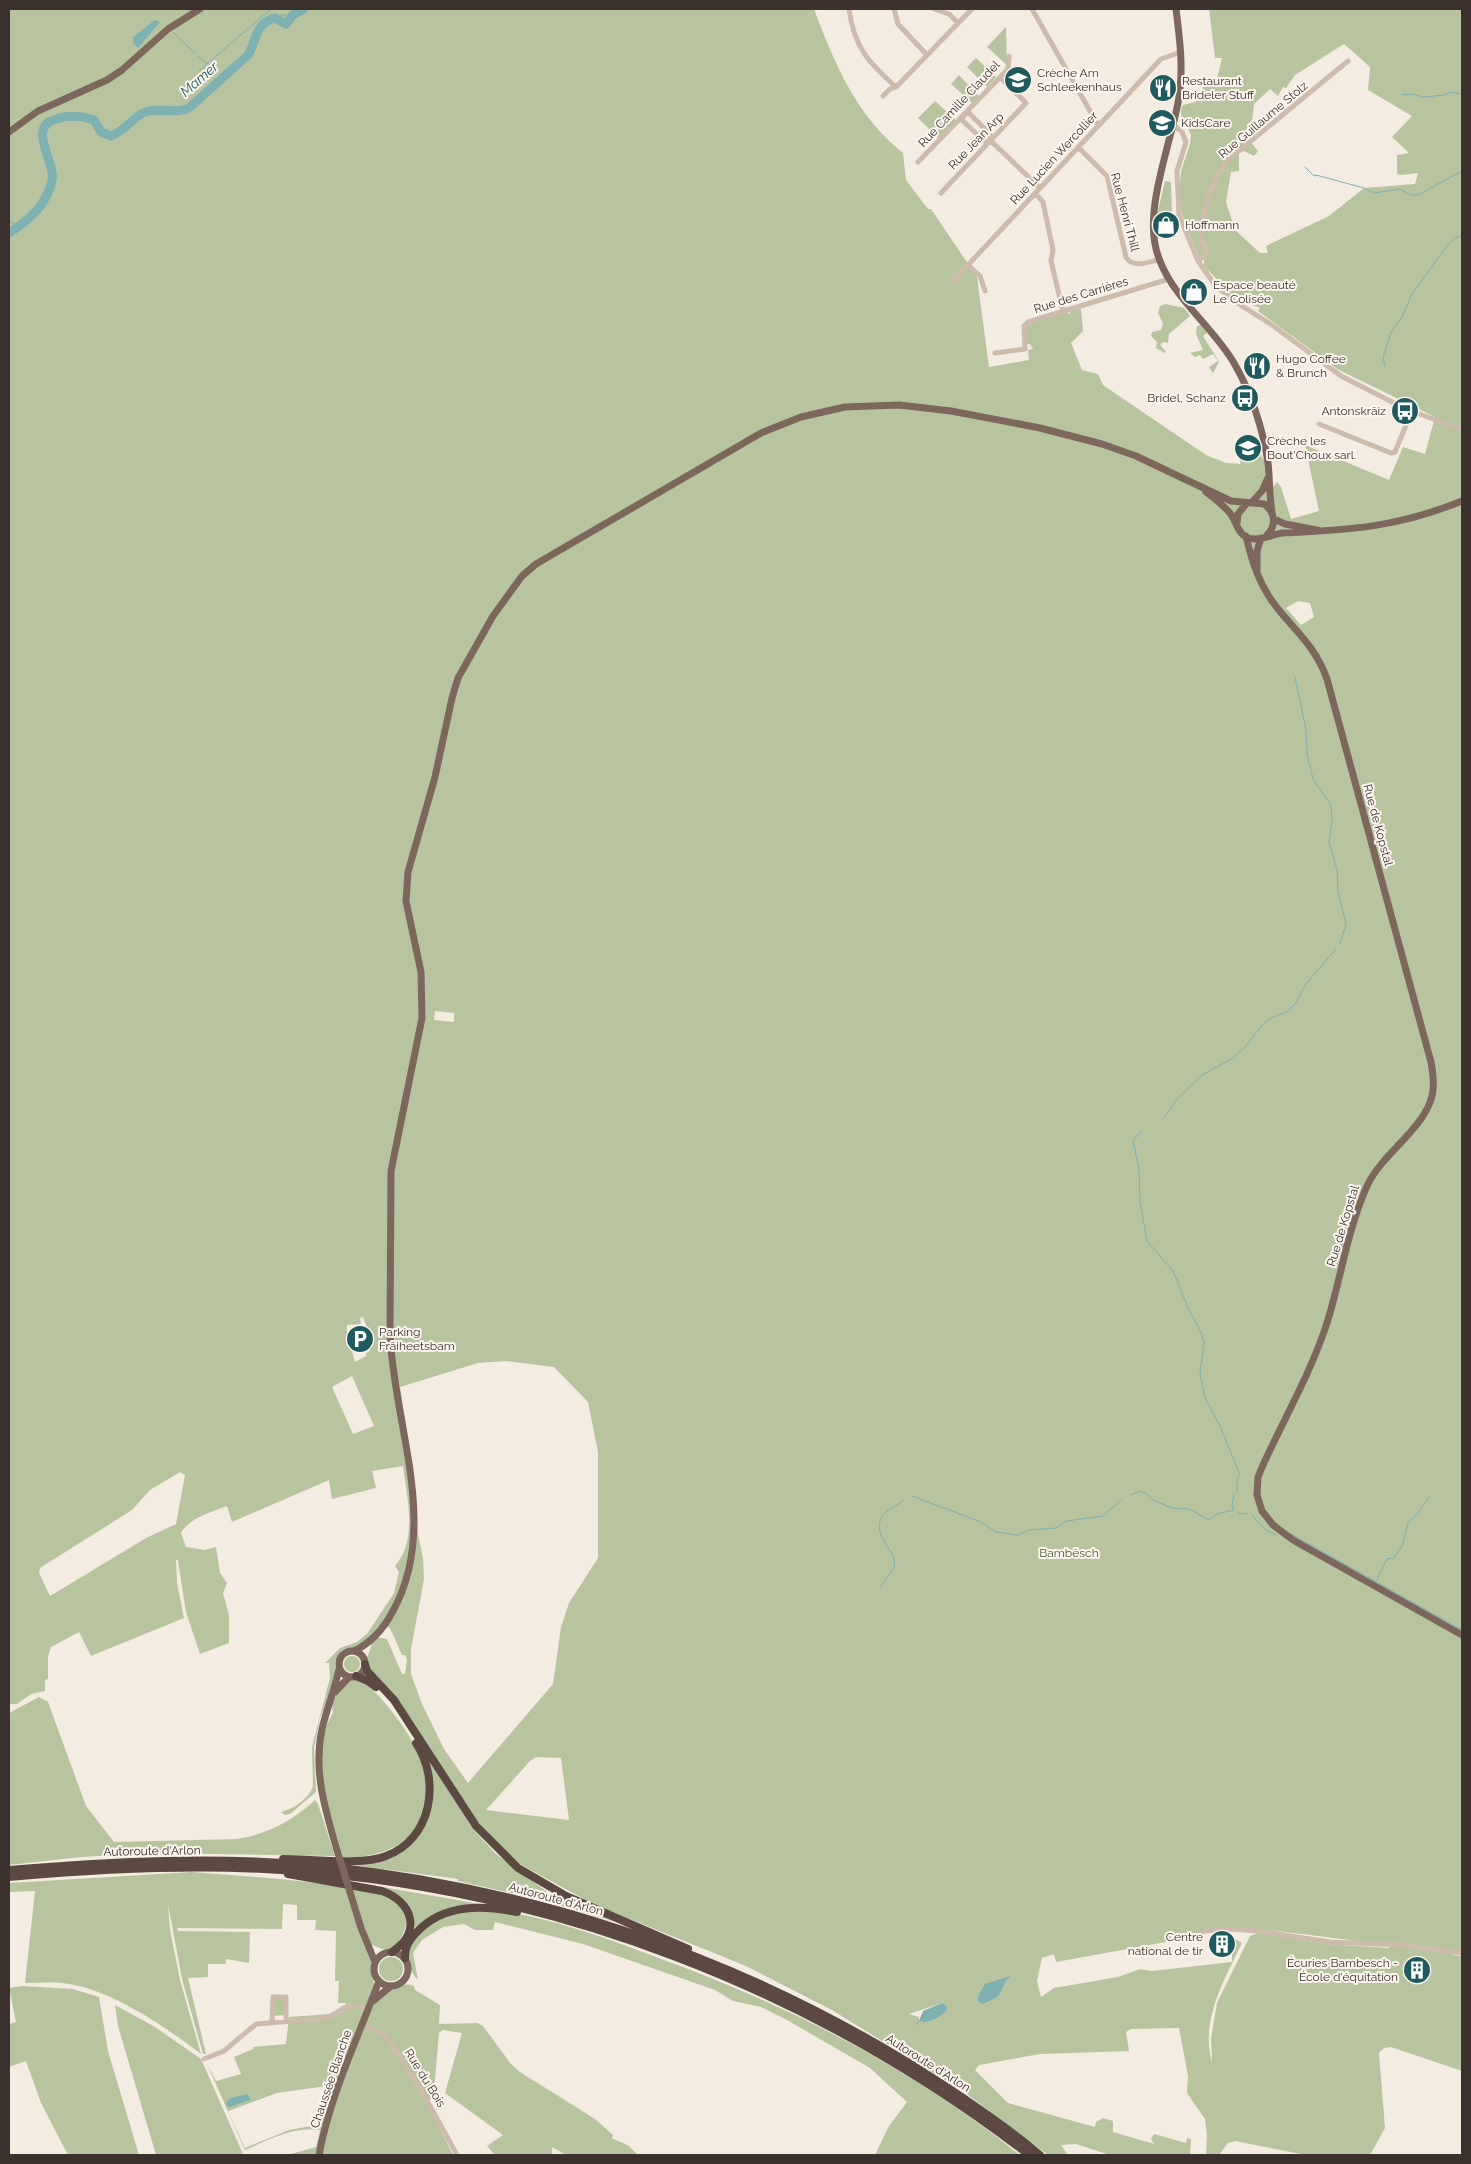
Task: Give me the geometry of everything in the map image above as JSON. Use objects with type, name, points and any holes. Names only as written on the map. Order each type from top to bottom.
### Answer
[{"type":"highway","points":[[365,1662],[367,1671],[394,1700],[476,1826],[518,1868],[566,1896],[685,1947],[705,1959]]},
{"type":"highway","points":[[248,1862],[267,1858],[368,1860],[386,1856],[402,1847],[414,1836],[426,1818],[430,1801],[430,1784],[427,1767],[419,1748],[378,1689],[368,1681],[352,1677]]},
{"type":"highway","name":"Autoroute d'Arlon","points":[[9,1870],[148,1861],[248,1862],[352,1870],[478,1891],[593,1920],[705,1959],[798,2002],[866,2037],[959,2095],[1040,2155]]},
{"type":"highway","name":"Autoroute d'Arlon","points":[[9,1877],[81,1871],[164,1868],[281,1870],[408,1884],[484,1899],[561,1918],[628,1939],[706,1968],[820,2021],[918,2076],[1029,2155]]},
{"type":"highway","points":[[281,1870],[291,1876],[382,1891],[395,1896],[406,1907],[410,1923],[400,1947],[392,1952]]},
{"type":"highway","points":[[404,1958],[406,1945],[421,1928],[439,1916],[453,1910],[485,1907],[546,1918],[561,1918]]},
{"type":"main road","points":[[9,132],[38,111],[107,80],[122,70],[168,29],[200,9]]},
{"type":"main road","points":[[1176,9],[1181,52],[1180,85],[1153,216],[1152,230],[1158,260],[1168,280],[1212,332],[1239,372],[1250,395],[1264,445],[1273,516],[1272,528],[1264,536],[1257,551],[1257,572]]},
{"type":"main road","points":[[333,1694],[352,1677],[362,1672],[374,1637],[390,1615],[405,1585],[413,1551],[414,1534],[409,1469],[391,1360],[390,1335],[391,1171],[422,1018],[421,972],[406,901],[408,872],[435,777],[458,678],[493,616],[522,576],[536,564],[737,446],[801,417],[845,407],[880,404],[921,407],[1040,428],[1102,444],[1136,456],[1231,501],[1264,504],[1273,516],[1285,524],[1325,531]]},
{"type":"main road","points":[[1237,523],[1240,509],[1262,491],[1268,477]]},
{"type":"main road","points":[[1198,486],[1230,513],[1246,536],[1367,528],[1413,520],[1462,501]]},
{"type":"main road","name":"Rue de Kopstal","points":[[1246,536],[1257,572],[1275,605],[1313,648],[1327,679],[1431,1062],[1434,1080],[1428,1109],[1383,1162],[1369,1183],[1359,1205],[1326,1325],[1258,1477],[1257,1495],[1266,1518],[1293,1540],[1462,1636]]},
{"type":"main road","points":[[374,1637],[354,1651],[342,1654],[338,1661],[339,1669],[322,1729],[318,1767],[324,1804],[361,1928],[375,1962],[374,1972],[379,1981],[390,1986]]},
{"type":"main road","points":[[354,1651],[360,1654],[365,1662]]},
{"type":"main road","points":[[339,1669],[352,1677]]},
{"type":"main road","points":[[369,1944],[384,1953]]},
{"type":"main road","points":[[369,2007],[390,1986],[400,1984],[406,1977],[408,1968],[404,1958],[392,1952],[384,1953],[375,1962]]},
{"type":"main road","points":[[369,2007],[379,1981]]},
{"type":"main road","name":"Chaussée Blanche","points":[[319,2155],[325,2130],[369,2007]]},
{"type":"street","points":[[849,9],[852,31],[860,49],[873,66],[896,87]]},
{"type":"street","points":[[894,9],[898,24],[927,55]]},
{"type":"street","points":[[934,9],[949,14],[958,23]]},
{"type":"street","points":[[883,96],[890,88],[896,87],[972,9]]},
{"type":"street","points":[[1032,9],[1098,125]]},
{"type":"street","name":"Rue Lucien Wercollier","points":[[952,281],[1160,59],[1181,52]]},
{"type":"street","name":"Rue Camille Claudel","points":[[918,162],[1008,69],[1009,56]]},
{"type":"street","name":"Rue Guillaume Stolz","points":[[1198,261],[1206,254],[1202,233],[1208,202],[1220,170],[1229,159],[1348,61]]},
{"type":"street","name":"Rue Jean Arp","points":[[941,193],[1026,103],[1000,77]]},
{"type":"street","points":[[990,141],[990,134],[969,113],[964,115],[962,120],[984,141],[990,141],[1040,188]]},
{"type":"street","points":[[1173,125],[1182,132],[1186,142],[1177,170],[1179,215],[1198,261],[1224,293],[1272,325],[1341,376],[1412,412],[1462,429]]},
{"type":"street","name":"Rue Henri Thill","points":[[1078,147],[1107,176],[1126,258],[1129,263],[1133,265],[1158,260]]},
{"type":"street","points":[[1035,193],[1043,202],[1053,250],[1052,261],[1063,311]]},
{"type":"street","points":[[968,265],[980,276],[985,291]]},
{"type":"street","name":"Rue des Carrières","points":[[995,353],[1025,349],[1023,331],[1026,323],[1168,280]]},
{"type":"street","points":[[1319,424],[1391,453],[1395,452],[1412,412]]},
{"type":"street","points":[[1204,1931],[1230,1929],[1258,1931],[1330,1942],[1401,1945],[1462,1953]]},
{"type":"street","points":[[272,2022],[273,1997],[286,1997],[286,2021]]},
{"type":"street","name":"Chaussée Blanche","points":[[204,2059],[228,2049],[256,2024],[331,2016],[351,2006],[369,2007]]},
{"type":"street","name":"Rue du Bois","points":[[362,2024],[386,2036],[392,2044],[429,2104],[457,2155]]},
{"type":"green space","name":"Bambësch","points":[[9,9],[814,9],[848,87],[872,122],[903,153],[906,180],[928,209],[931,209],[977,277],[989,367],[1029,360],[1028,350],[1033,349],[1030,344],[1027,344],[1025,326],[1029,323],[1066,312],[1069,314],[1072,310],[1081,309],[1083,331],[1071,343],[1082,370],[1098,374],[1103,385],[1206,455],[1226,463],[1240,464],[1241,454],[1260,449],[1262,458],[1267,462],[1273,495],[1273,487],[1277,482],[1281,487],[1291,519],[1319,511],[1305,445],[1389,480],[1403,447],[1425,454],[1435,417],[1337,369],[1258,311],[1260,308],[1236,299],[1204,266],[1204,258],[1199,257],[1182,215],[1179,198],[1181,171],[1191,135],[1183,121],[1181,109],[1183,105],[1195,102],[1204,86],[1216,83],[1222,58],[1215,58],[1209,9],[1462,9],[1462,1953],[1453,1951],[1453,1955],[1462,1956],[1462,2071],[1391,2047],[1384,2048],[1379,2053],[1385,2128],[1370,2155],[1306,2155],[1235,2141],[1228,2143],[1219,2155],[1206,2155],[1207,2135],[1205,2119],[1187,2093],[1188,2076],[1179,2028],[1131,2029],[1126,2032],[1129,2051],[1040,2054],[979,2065],[975,2070],[1008,2103],[1095,2127],[1096,2122],[1103,2118],[1113,2121],[1113,2132],[1154,2144],[1151,2139],[1154,2134],[1186,2143],[1187,2138],[1191,2139],[1190,2155],[1110,2155],[1076,2144],[1061,2145],[1068,2155],[1048,2155],[963,2091],[832,2010],[746,1966],[593,1904],[520,1864],[478,1824],[372,1675],[367,1658],[374,1638],[355,1648],[342,1650],[335,1662],[336,1680],[320,1718],[314,1748],[316,1792],[290,1814],[285,1815],[281,1812],[300,1803],[313,1786],[312,1747],[330,1678],[329,1663],[325,1663],[340,1648],[357,1642],[367,1634],[394,1593],[399,1572],[395,1566],[407,1544],[409,1531],[403,1466],[372,1471],[376,1488],[332,1499],[329,1480],[232,1522],[227,1506],[195,1519],[181,1533],[186,1547],[205,1550],[216,1547],[220,1573],[227,1583],[223,1593],[229,1615],[229,1643],[200,1654],[186,1612],[178,1560],[176,1560],[177,1583],[184,1618],[91,1656],[79,1632],[51,1647],[48,1656],[48,1679],[45,1680],[45,1691],[31,1694],[17,1704],[9,1704]],"holes":[[[1344,44],[1370,67],[1368,90],[1412,116],[1392,137],[1409,153],[1397,155],[1397,174],[1418,173],[1415,184],[1364,188],[1329,216],[1266,246],[1268,253],[1260,253],[1235,230],[1226,202],[1231,172],[1239,171],[1239,153],[1244,151],[1254,156],[1258,151],[1250,141],[1254,104],[1270,89],[1278,96],[1283,87],[1286,88],[1295,75]],[[1298,601],[1310,603],[1314,617],[1301,625],[1286,608]],[[435,1011],[454,1013],[454,1022],[434,1020]],[[363,1317],[371,1340],[365,1342],[370,1351],[366,1353],[366,1356],[355,1362],[347,1334],[347,1325],[361,1324],[360,1318]],[[505,1361],[554,1367],[588,1402],[598,1452],[598,1558],[569,1603],[561,1627],[553,1684],[468,1783],[444,1749],[422,1704],[411,1674],[411,1649],[424,1579],[412,1465],[400,1387],[478,1363]],[[352,1376],[374,1426],[353,1434],[332,1387]],[[180,1472],[185,1475],[176,1524],[146,1538],[50,1596],[39,1573],[40,1568],[132,1510],[150,1490]],[[384,1625],[390,1628],[402,1655],[405,1655],[407,1660],[405,1674],[402,1674],[387,1639],[375,1637]],[[536,1757],[561,1758],[569,1820],[486,1810],[530,1761]],[[1250,1928],[1389,1945],[1389,1948],[1327,1944],[1258,1933],[1250,1936],[1217,2003],[1211,2039],[1212,2063],[1209,2047],[1211,2016],[1221,1986],[1242,1943],[1232,1937],[1232,1962],[1152,1971],[1140,1969],[1118,1977],[1054,1988],[1041,1997],[1037,1981],[1042,1958],[1054,1954],[1056,1962],[1182,1939],[1182,1937],[1204,1935],[1204,1929]],[[942,2003],[946,2005],[919,2021],[919,2017],[909,2014]]]},
{"type":"green space","points":[[1006,27],[1007,62],[1007,65],[987,47]]},
{"type":"green space","points":[[976,58],[996,77],[987,87],[967,67]]},
{"type":"green space","points":[[959,75],[979,96],[972,103],[951,84]]},
{"type":"green space","points":[[935,101],[956,120],[938,138],[918,118]]},
{"type":"green space","points":[[1165,181],[1171,182],[1172,216],[1168,212],[1163,216],[1157,215]]},
{"type":"green space","points":[[1166,304],[1184,308],[1190,316],[1169,334],[1168,343],[1163,342],[1160,345],[1165,353],[1156,348],[1157,342],[1151,336],[1152,332],[1161,330],[1163,323],[1158,313],[1160,306]]},
{"type":"green space","points":[[1201,325],[1207,333],[1203,336],[1219,362],[1213,373],[1209,367],[1218,361],[1213,354],[1203,359],[1200,355],[1195,357],[1190,353],[1203,350],[1196,334],[1197,326]]},
{"type":"green space","points":[[349,1656],[355,1656],[360,1661],[358,1670],[349,1672],[344,1667],[344,1661]]},
{"type":"green space","points":[[360,1679],[391,1710],[411,1738],[424,1767],[427,1779],[427,1798],[423,1815],[416,1828],[406,1839],[393,1848],[378,1853],[343,1857],[323,1785],[321,1747],[325,1729],[333,1713],[332,1708],[336,1695],[349,1680]]},
{"type":"green space","points":[[39,1697],[48,1702],[86,1806],[114,1842],[237,1839],[248,1837],[279,1826],[315,1800],[335,1856],[157,1853],[81,1857],[9,1865],[9,1713]]},
{"type":"green space","points":[[425,1754],[472,1828],[496,1854],[550,1894],[620,1923],[542,1900],[458,1881],[458,1879],[338,1863],[368,1862],[416,1838],[428,1818],[433,1791]]},
{"type":"green space","points":[[192,1872],[309,1882],[374,1892],[393,1898],[406,1914],[406,1926],[393,1949],[382,1949],[370,1944],[372,1975],[375,1988],[372,2002],[386,1991],[397,1986],[414,1986],[415,1990],[440,2005],[439,2024],[478,2023],[483,2026],[511,2064],[520,2072],[595,2119],[613,2135],[612,2138],[629,2146],[638,2155],[566,2155],[552,2147],[552,2155],[495,2155],[487,2146],[503,2135],[445,2093],[462,2033],[443,2030],[439,2033],[434,2090],[429,2104],[441,2124],[439,2127],[453,2155],[287,2155],[316,2147],[320,2130],[310,2129],[281,2135],[245,2150],[207,2064],[216,2081],[241,2074],[234,2057],[253,2049],[253,2047],[286,2044],[289,2017],[331,2014],[346,2007],[346,2003],[338,2003],[339,1981],[335,1981],[336,1931],[315,1930],[316,1920],[297,1920],[297,1905],[283,1904],[282,1929],[177,1928],[178,1931],[250,1932],[249,1963],[226,1959],[226,1964],[208,1964],[208,1977],[188,1978],[206,2054],[203,2054],[182,1979],[168,1904],[170,1930],[180,1980],[201,2054],[173,2033],[124,2003],[90,1989],[50,1982],[25,1983],[35,1891],[9,1892],[9,1883]],"holes":[[[334,2085],[321,2121],[317,2125],[289,2130],[245,2148],[228,2111],[277,2093]]]},
{"type":"green space","points":[[342,1880],[486,1905],[453,1908],[407,1940],[410,1909],[406,1902],[391,1892]]},
{"type":"green space","points":[[470,1910],[512,1913],[569,1927],[646,1953],[759,1998],[850,2043],[894,2068],[979,2124],[1020,2155],[875,2155],[889,2126],[907,2102],[870,2068],[761,2007],[733,2001],[715,1990],[583,1944],[495,1922],[493,1930],[475,1930],[464,1924],[443,1927],[422,1940],[413,1953],[418,1980],[414,1976],[409,1963],[408,1952],[412,1942],[418,1934],[438,1920]]},
{"type":"green space","points":[[391,1957],[400,1960],[403,1969],[400,1978],[391,1981],[382,1978],[379,1969],[382,1960]]},
{"type":"green space","points":[[22,1986],[73,1989],[99,1997],[108,2051],[139,2155],[68,2155],[41,2103],[26,2061],[9,2067],[9,2024],[16,2022],[9,1988]]},
{"type":"green space","points":[[273,1997],[286,1997],[286,2015],[272,2016]]},
{"type":"green space","points":[[115,2005],[155,2027],[201,2059],[243,2154],[156,2155],[118,2026]]},
{"type":"water","points":[[155,20],[160,22],[138,48],[133,43],[133,37]]},
{"type":"water","points":[[1010,1976],[998,1996],[982,2004],[978,2001],[978,1996],[985,1984]]},
{"type":"water","points":[[942,2003],[946,2005],[947,2010],[941,2015],[930,2021],[919,2021],[923,2011]]},
{"type":"water","points":[[248,2094],[250,2100],[230,2107],[227,2106],[226,2102],[231,2098]]},
{"type":"waterway","points":[[199,71],[271,9]]},
{"type":"waterway","name":"Mamer","points":[[9,233],[36,211],[50,189],[52,173],[43,137],[43,129],[47,123],[65,117],[85,118],[94,120],[101,132],[111,136],[143,113],[155,110],[178,111],[189,108],[248,55],[263,24],[275,18],[286,24],[293,15],[304,9]]},
{"type":"waterway","points":[[275,18],[283,15],[293,15]]},
{"type":"waterway","points":[[173,32],[195,53]]},
{"type":"waterway","points":[[198,56],[207,64]]},
{"type":"waterway","points":[[1402,95],[1412,94],[1423,97],[1445,95],[1450,92],[1462,94]]},
{"type":"waterway","points":[[1305,167],[1314,176],[1364,188],[1374,193],[1400,189],[1411,195],[1418,195],[1462,171]]},
{"type":"waterway","points":[[9,221],[20,226]]},
{"type":"waterway","points":[[1385,367],[1383,357],[1391,332],[1402,317],[1412,294],[1453,239],[1462,235]]},
{"type":"waterway","points":[[1295,677],[1306,730],[1307,754],[1313,779],[1331,805],[1332,820],[1329,843],[1337,869],[1338,891],[1346,924],[1340,943]]},
{"type":"waterway","points":[[1164,1118],[1178,1098],[1202,1075],[1233,1058],[1246,1046],[1262,1025],[1271,1018],[1288,1011],[1295,1004],[1306,984],[1336,949]]},
{"type":"waterway","points":[[1141,1132],[1133,1140],[1139,1170],[1140,1201],[1147,1241],[1173,1271],[1189,1310],[1201,1332],[1204,1342],[1200,1373],[1205,1398],[1220,1426],[1240,1475],[1237,1479],[1237,1492]]},
{"type":"waterway","points":[[1131,1495],[1140,1491],[1155,1501],[1172,1508],[1189,1509],[1209,1520],[1216,1514],[1234,1510],[1232,1505],[1234,1493]]},
{"type":"waterway","points":[[912,1496],[981,1522],[996,1532],[1017,1535],[1029,1530],[1056,1528],[1066,1521],[1103,1516],[1121,1500]]},
{"type":"waterway","points":[[1376,1581],[1387,1559],[1394,1558],[1402,1546],[1408,1523],[1419,1512],[1429,1497]]},
{"type":"waterway","points":[[880,1587],[894,1567],[892,1555],[882,1536],[880,1522],[885,1513],[903,1501]]},
{"type":"waterway","points":[[1238,1513],[1247,1514]]},
{"type":"waterway","points":[[1252,1515],[1263,1528],[1276,1535]]},
{"type":"waterway","points":[[1291,1534],[1462,1630]]},
{"type":"waterway","points":[[915,2025],[919,2021]]},
{"type":"place","name":"Crèche Am Schleekenhaus","points":[[1018,80]]},
{"type":"place","name":"Restaurant Brideler Stuff","points":[[1163,88]]},
{"type":"place","name":"KidsCare","points":[[1162,123]]},
{"type":"place","name":"Hoffmann","points":[[1166,225]]},
{"type":"place","name":"Espace beauté Le Colisée","points":[[1194,292]]},
{"type":"place","name":"Hugo Coffee & Brunch","points":[[1257,366]]},
{"type":"place","name":"Bridel, Schanz","points":[[1245,398]]},
{"type":"place","name":"Antonskräiz","points":[[1405,411]]},
{"type":"place","name":"Crèche les Bout'Choux sarl.","points":[[1248,448]]},
{"type":"place","name":"Parking Fräiheetsbam","points":[[360,1339]]},
{"type":"place","name":"Centre national de tir","points":[[1222,1944]]},
{"type":"place","name":"Écuries Bambesch - École d'équitation","points":[[1417,1970]]}]
